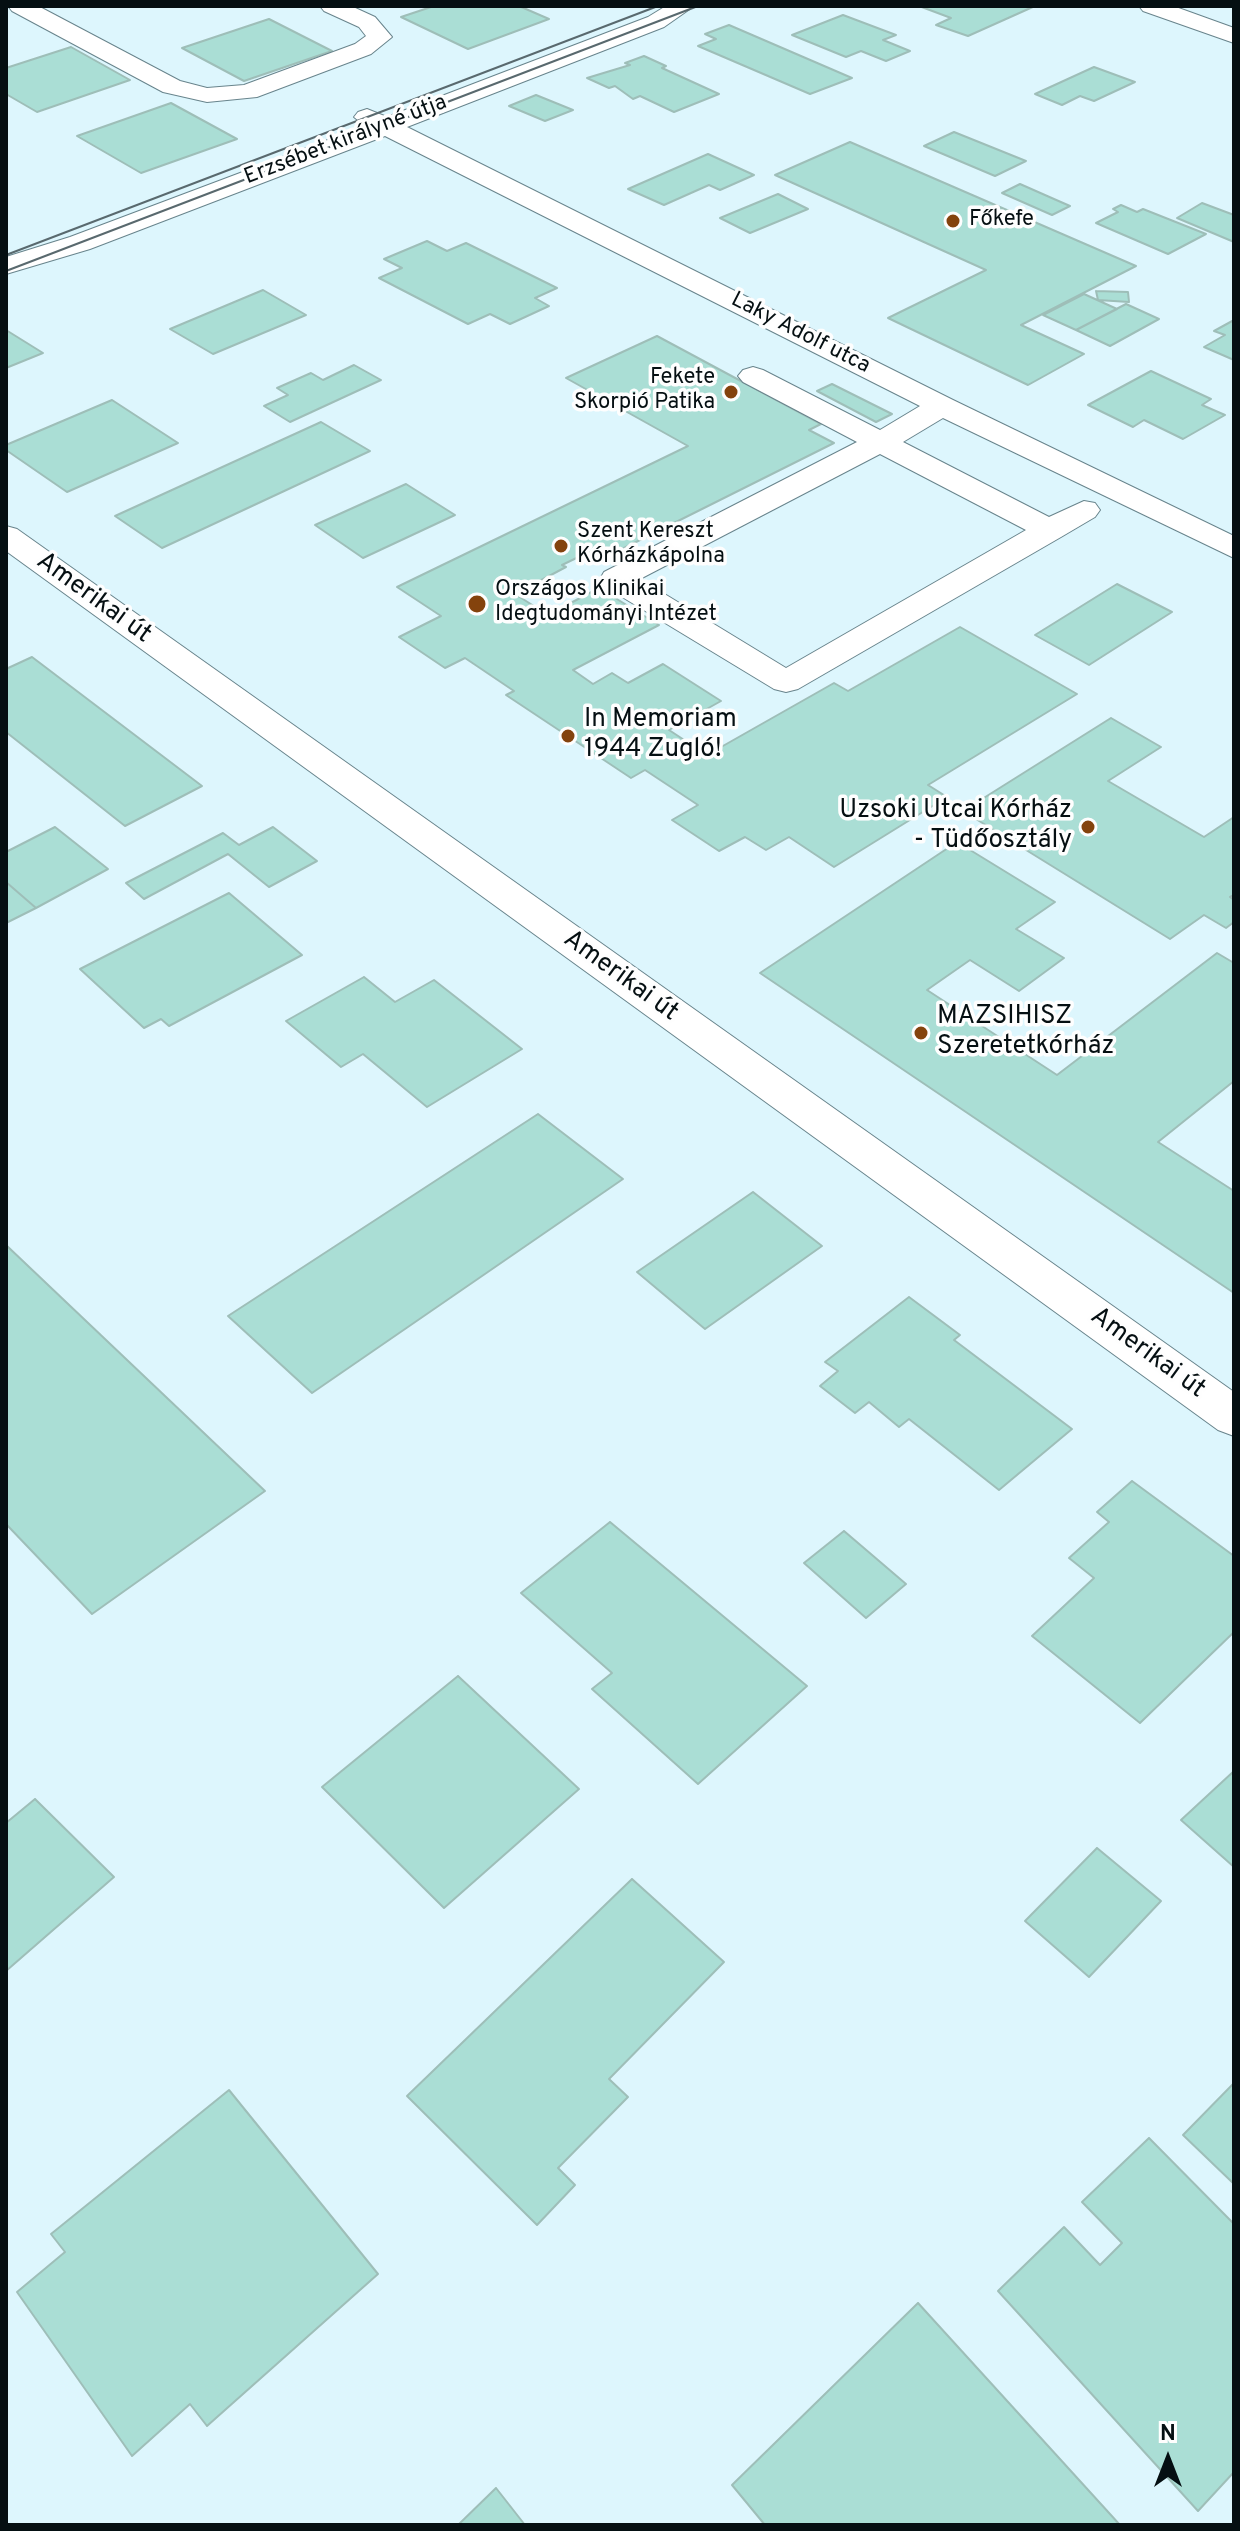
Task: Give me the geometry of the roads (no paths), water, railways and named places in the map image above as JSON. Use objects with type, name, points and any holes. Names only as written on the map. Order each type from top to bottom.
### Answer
[{"type":"street","points":[[20,6],[172,87],[207,95],[248,92],[363,49],[380,37],[367,22],[332,6]]},
{"type":"street","name":"Erzsébet királyné útja","points":[[6,263],[80,243],[379,111],[637,14],[671,6]]},
{"type":"street","name":"Erzsébet királyné útja","points":[[379,111],[656,22],[682,6]]},
{"type":"street","points":[[1151,6],[1234,36]]},
{"type":"street","points":[[311,68],[346,85]]},
{"type":"street","name":"Laky Adolf utca","points":[[379,111],[942,406],[1234,548]]},
{"type":"street","points":[[753,376],[1050,530]]},
{"type":"street","points":[[942,406],[880,442],[616,579],[786,682],[1084,510]]},
{"type":"street","name":"Amerikai út","points":[[6,536],[1234,1417]]},
{"type":"tram line","points":[[6,255],[658,6]]},
{"type":"tram line","points":[[6,271],[698,6]]},
{"type":"place","name":"Főkefe","points":[[953,221]]},
{"type":"place","name":"Fekete Skorpió Patika","points":[[731,392]]},
{"type":"place","name":"Szent Kereszt Kórházkápolna","points":[[561,546]]},
{"type":"place","name":"Országos Klinikai Idegtudományi Intézet","points":[[477,604]]},
{"type":"place","name":"In Memoriam 1944 Zugló!","points":[[568,736]]},
{"type":"place","name":"Uzsoki Utcai Kórház - Tüdőosztály","points":[[1088,827]]},
{"type":"place","name":"MAZSIHISZ Szeretetkórház","points":[[921,1033]]}]
